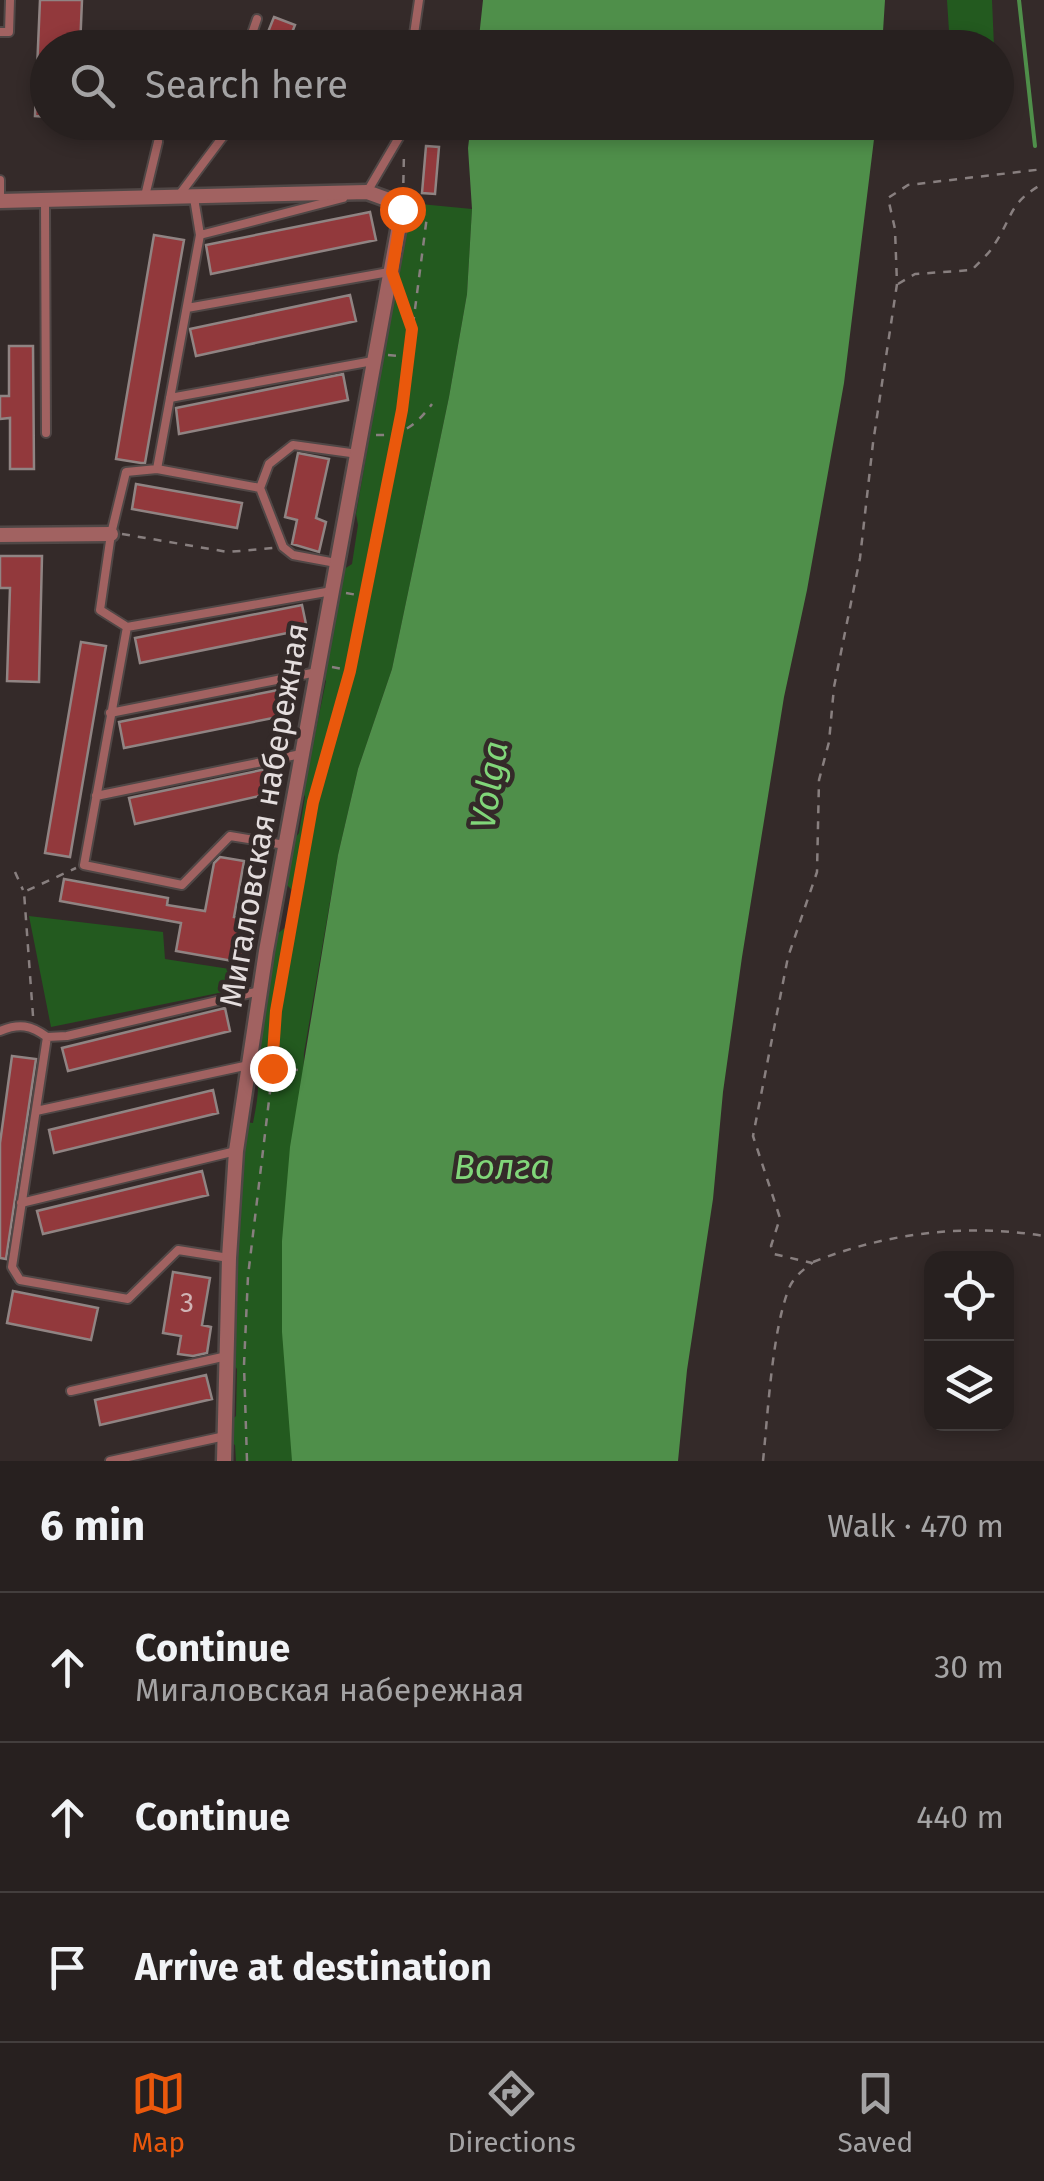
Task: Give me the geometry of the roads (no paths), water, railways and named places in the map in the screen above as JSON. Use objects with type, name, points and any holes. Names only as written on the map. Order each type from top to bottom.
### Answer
[{"type":"street","points":[[0,202],[372,193]]},
{"type":"street","name":"Мигаловская набережная","points":[[224,1461],[229,1258],[236,1151],[248,1065],[301,754],[400,225],[392,203],[372,193]]},
{"type":"street","points":[[0,535],[111,534]]},
{"type":"lane","points":[[0,32],[9,32],[10,0]]},
{"type":"lane","points":[[415,30],[419,0]]},
{"type":"lane","points":[[253,30],[257,19]]},
{"type":"lane","points":[[176,199],[220,140]]},
{"type":"lane","points":[[200,235],[372,193],[398,140]]},
{"type":"lane","points":[[145,199],[158,142]]},
{"type":"lane","points":[[0,180],[0,202]]},
{"type":"lane","points":[[158,469],[200,235],[194,198]]},
{"type":"lane","points":[[44,201],[46,434]]},
{"type":"lane","points":[[186,308],[392,272]]},
{"type":"lane","points":[[170,398],[376,357]]},
{"type":"lane","points":[[338,563],[292,555],[283,547],[260,488],[270,464],[294,445],[358,454]]},
{"type":"lane","points":[[260,488],[158,469],[126,472],[111,534],[100,610],[126,627],[332,591]]},
{"type":"lane","points":[[126,627],[84,864],[182,885],[230,836],[285,846]]},
{"type":"lane","points":[[110,713],[317,672]]},
{"type":"lane","points":[[96,796],[301,754]]},
{"type":"lane","points":[[0,1031],[16,1025],[34,1027],[47,1038],[67,1036],[260,991]]},
{"type":"lane","points":[[47,1038],[12,1267],[20,1280],[128,1300],[178,1250],[229,1258]]},
{"type":"lane","points":[[36,1111],[248,1065]]},
{"type":"lane","points":[[22,1203],[236,1151]]},
{"type":"lane","points":[[71,1391],[227,1356]]},
{"type":"lane","points":[[110,1461],[225,1436]]},
{"type":"water","points":[[483,0],[885,0],[883,30],[480,30]]},
{"type":"water","name":"Волга","points":[[469,140],[874,140],[844,383],[784,697],[742,957],[678,1461],[292,1461],[282,1332],[282,1241],[290,1147],[338,855],[358,769],[392,669],[449,397],[467,294],[472,209]]},
{"type":"waterway","points":[[1019,0],[1035,146]]},
{"type":"water label","name":"Volga","points":[[489,785]]}]
